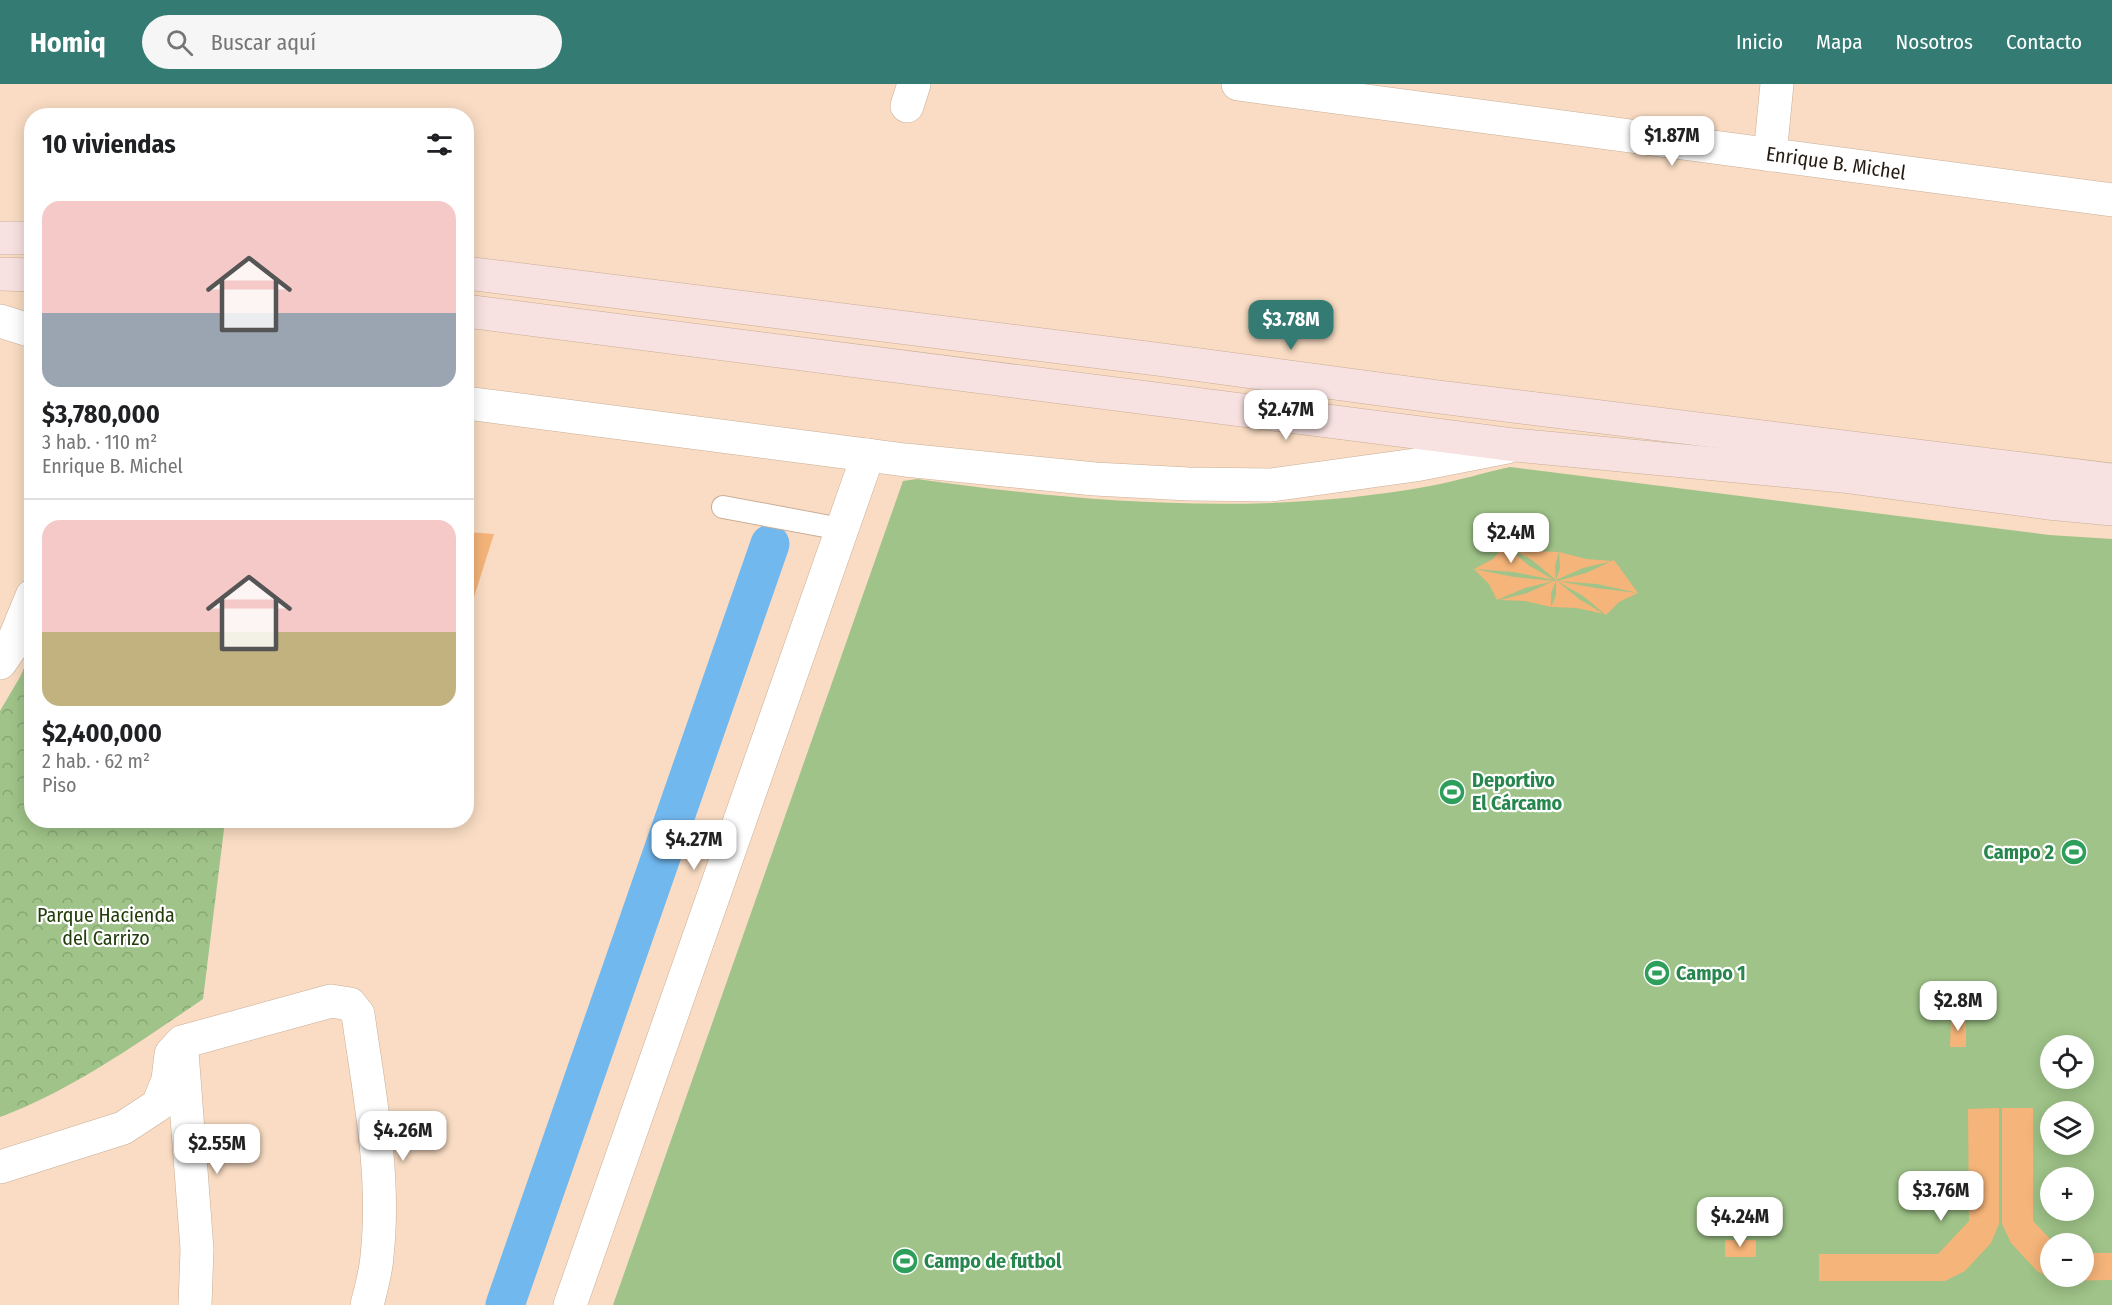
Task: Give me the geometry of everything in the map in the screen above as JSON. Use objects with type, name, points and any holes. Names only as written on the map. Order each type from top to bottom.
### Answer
[{"type":"main road","points":[[0,238],[24,238]]},
{"type":"main road","points":[[0,274],[24,275]]},
{"type":"main road","points":[[474,274],[2112,480]]},
{"type":"main road","points":[[474,312],[1515,445],[1842,477],[2048,503],[2112,508]]},
{"type":"street","name":"Enrique B. Michel","points":[[1238,84],[2112,200]]},
{"type":"street","points":[[1770,155],[1778,84]]},
{"type":"street","points":[[0,321],[24,328]]},
{"type":"street","points":[[474,404],[868,455],[1095,479],[1189,484],[1272,485],[1414,465],[1515,445]]},
{"type":"street","points":[[570,1305],[868,455]]},
{"type":"street","points":[[0,663],[11,647],[24,615]]},
{"type":"street","points":[[0,1167],[123,1128],[158,1105],[168,1080],[171,1053],[182,1042],[331,1001],[350,1004],[358,1014],[377,1150],[377,1257],[368,1305]]},
{"type":"street","points":[[182,1042],[197,1249],[195,1305]]},
{"type":"lane","points":[[723,507],[841,529]]},
{"type":"green space","name":"Deportivo El Cárcamo","points":[[1510,467],[2049,535],[2112,539],[2112,1305],[613,1305],[903,481],[917,479],[1044,495],[1109,500],[1238,504],[1367,496],[1450,482]]},
{"type":"green space","name":"Parque Hacienda del Carrizo","points":[[24,668],[24,828],[224,828],[203,999],[79,1079],[53,1094],[0,1117],[0,711]]},
{"type":"building","points":[[474,533],[494,534],[474,597]]},
{"type":"building","points":[[1505,545],[1528,565],[1554,580],[1514,572],[1474,569],[1493,559]]},
{"type":"building","points":[[1507,546],[1534,551],[1559,552],[1555,566],[1556,580],[1532,560]]},
{"type":"building","points":[[1559,552],[1586,559],[1613,561],[1583,568],[1556,580],[1560,568]]},
{"type":"building","points":[[1614,560],[1638,593],[1597,584],[1557,581],[1586,573]]},
{"type":"building","points":[[1474,569],[1514,577],[1554,581],[1525,588],[1497,600],[1489,584]]},
{"type":"building","points":[[1556,580],[1551,594],[1551,607],[1525,601],[1500,600],[1527,593]]},
{"type":"building","points":[[1556,580],[1579,599],[1604,614],[1577,608],[1551,607],[1556,595]]},
{"type":"building","points":[[1557,581],[1638,593],[1619,602],[1606,615],[1583,596]]},
{"type":"building","points":[[1951,1016],[1966,1016],[1966,1047],[1950,1047]]},
{"type":"building","points":[[1999,1108],[1999,1224],[1991,1243],[1965,1271],[1945,1281],[1819,1281],[1819,1254],[1938,1254],[1969,1221],[1968,1109]]},
{"type":"building","points":[[2002,1108],[2033,1108],[2033,1221],[2044,1233],[2040,1233],[2040,1272],[2011,1243],[2002,1224]]},
{"type":"building","points":[[1725,1240],[1756,1240],[1756,1257],[1725,1257]]},
{"type":"building","points":[[2094,1253],[2112,1253],[2112,1280],[2094,1280]]},
{"type":"waterway","points":[[505,1305],[770,544]]},
{"type":"place","name":"Deportivo El Cárcamo","points":[[1452,792]]},
{"type":"place","name":"Campo 2","points":[[2074,852]]},
{"type":"place","name":"Campo 1","points":[[1657,973]]},
{"type":"place","name":"Campo de futbol","points":[[905,1261]]}]
